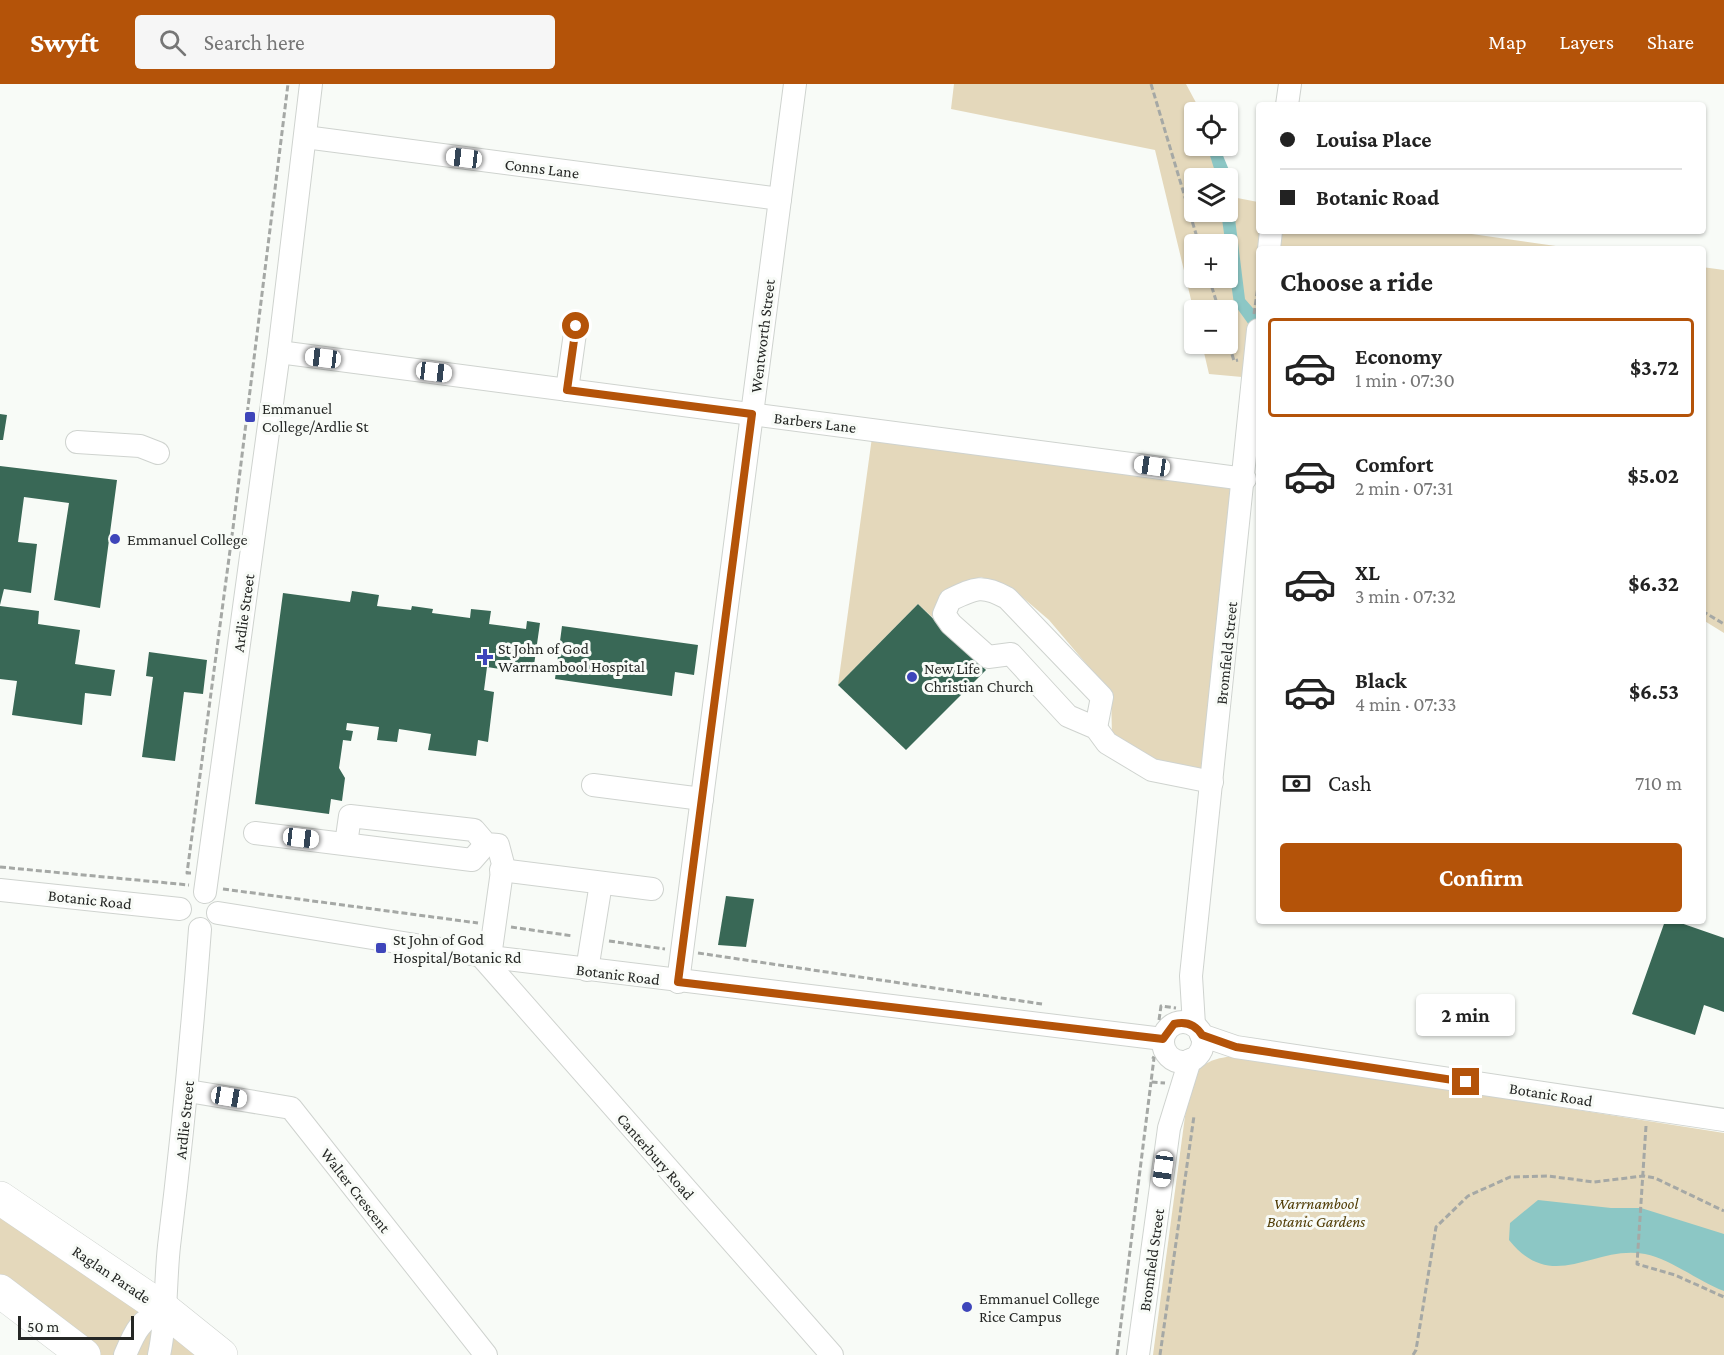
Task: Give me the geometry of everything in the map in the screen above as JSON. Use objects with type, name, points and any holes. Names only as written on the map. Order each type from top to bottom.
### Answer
[{"type":"highway","name":"Raglan Parade","points":[[0,1198],[165,1310],[221,1355]]},
{"type":"highway","points":[[0,1291],[84,1355]]},
{"type":"street","name":"Ardlie Street","points":[[206,883],[279,352],[311,84]]},
{"type":"street","name":"Wentworth Street","points":[[678,982],[795,84]]},
{"type":"street","points":[[1287,102],[1290,84]]},
{"type":"street","name":"Conns Lane","points":[[305,137],[780,200]]},
{"type":"street","points":[[567,390],[576,326]]},
{"type":"street","name":"Barbers Lane","points":[[279,352],[1245,479]]},
{"type":"street","name":"Bromfield Street","points":[[1138,1355],[1169,1128],[1184,1042],[1245,479],[1256,357]]},
{"type":"street","points":[[77,442],[140,446],[158,453]]},
{"type":"street","points":[[1034,627],[1011,654],[988,657],[951,624],[945,614],[950,600],[970,590],[990,588],[1007,598],[1102,697],[1096,728]]},
{"type":"street","points":[[1011,654],[1068,716],[1096,728],[1107,744],[1152,770],[1212,782]]},
{"type":"street","points":[[593,785],[702,798]]},
{"type":"street","points":[[346,844],[350,816],[474,830],[486,844],[498,845],[503,864],[485,956]]},
{"type":"street","points":[[255,833],[471,860],[486,844]]},
{"type":"street","points":[[501,870],[652,889]]},
{"type":"street","points":[[206,883],[214,897],[218,913],[211,924],[200,929],[188,925],[180,915],[180,909],[188,894],[206,883]]},
{"type":"street","points":[[587,970],[601,883]]},
{"type":"street","name":"Botanic Road","points":[[0,890],[180,909]]},
{"type":"street","name":"Botanic Road","points":[[218,913],[485,956],[678,982],[1236,1047],[1724,1120]]},
{"type":"street","name":"Ardlie Street","points":[[159,1355],[165,1310],[166,1274],[188,1090],[200,929]]},
{"type":"street","name":"Canterbury Road","points":[[485,956],[832,1355]]},
{"type":"street","name":"Walter Crescent","points":[[188,1090],[291,1108],[486,1355]]},
{"type":"street","points":[[125,1355],[134,1334],[146,1318],[165,1310]]},
{"type":"path","points":[[206,883],[187,873],[233,528],[288,84]]},
{"type":"path","points":[[1151,84],[1196,234]]},
{"type":"path","points":[[1706,613],[1724,624]]},
{"type":"path","points":[[1117,1355],[1151,1082]]},
{"type":"path","points":[[1160,1355],[1194,1111]]},
{"type":"path","points":[[1646,1121],[1636,1264],[1675,1275],[1724,1298]]},
{"type":"path","points":[[1413,1355],[1416,1350],[1436,1227],[1468,1196],[1510,1177],[1548,1176],[1594,1182],[1643,1176],[1655,1178],[1724,1211]]},
{"type":"green space","points":[[954,84],[1186,84],[1196,102],[1184,102],[1184,156],[1216,156],[1220,168],[1184,168],[1184,222],[1238,222],[1238,198],[1256,202],[1256,234],[1472,234],[1556,246],[1256,246],[1256,349],[1253,378],[1209,374],[1204,354],[1238,354],[1238,300],[1191,300],[1188,288],[1238,288],[1238,234],[1184,234],[1184,270],[1155,150],[951,109]]},
{"type":"green space","points":[[1706,268],[1724,270],[1724,633],[1706,622]]},
{"type":"green space","points":[[873,430],[1245,479],[1213,770],[1142,761],[1112,736],[1111,693],[1049,620],[1014,590],[981,577],[948,589],[932,617],[918,604],[838,685]]},
{"type":"green space","name":"Warrnambool Botanic Gardens","points":[[1237,1056],[1724,1133],[1724,1355],[1153,1355],[1190,1079],[1199,1068],[1210,1062]]},
{"type":"green space","points":[[0,1197],[221,1355],[84,1355],[0,1292]]},
{"type":"water","points":[[1210,156],[1223,156],[1228,168],[1214,168]]},
{"type":"water","points":[[1222,222],[1235,222],[1237,234],[1224,234]]},
{"type":"water","points":[[1238,243],[1245,299],[1256,312],[1256,332],[1238,310],[1238,300],[1233,300],[1232,288],[1238,288]]},
{"type":"water","points":[[1538,1200],[1611,1208],[1641,1208],[1724,1234],[1724,1291],[1665,1261],[1645,1254],[1608,1255],[1558,1266],[1542,1264],[1525,1256],[1509,1240],[1510,1223]]},
{"type":"building","points":[[0,414],[7,415],[3,440],[0,440]]},
{"type":"building","points":[[0,466],[117,480],[100,608],[54,600],[69,503],[24,497],[18,542],[37,544],[31,593],[4,589],[0,605]]},
{"type":"building","points":[[352,591],[379,595],[377,606],[411,610],[412,606],[433,609],[432,613],[470,618],[471,609],[491,611],[489,624],[526,629],[527,621],[540,623],[533,672],[518,670],[518,665],[501,663],[500,669],[487,667],[484,690],[494,692],[488,742],[478,740],[476,756],[428,750],[431,734],[399,729],[397,742],[377,740],[379,727],[347,723],[346,730],[353,731],[351,741],[343,740],[339,768],[345,778],[342,801],[331,799],[329,814],[255,804],[283,593],[350,602]]},
{"type":"building","name":"New Life Christian Church","points":[[918,604],[986,670],[906,750],[838,685]]},
{"type":"building","points":[[0,606],[39,611],[38,624],[80,630],[75,664],[115,670],[111,696],[85,693],[82,725],[12,715],[17,681],[0,679]]},
{"type":"building","points":[[562,626],[698,645],[694,675],[675,672],[672,696],[555,679]]},
{"type":"building","points":[[149,652],[207,660],[203,694],[184,692],[175,761],[142,757],[153,677],[146,676]]},
{"type":"building","points":[[726,896],[754,899],[746,947],[718,945]]},
{"type":"building","points":[[1664,924],[1684,924],[1724,938],[1724,1012],[1704,1005],[1695,1035],[1632,1014]]},
{"type":"place","name":"Emmanuel College/Ardlie St","points":[[250,417]]},
{"type":"place","name":"Emmanuel College","points":[[115,539]]},
{"type":"place","name":"St John of God Warrnambool Hospital","points":[[485,657]]},
{"type":"place","name":"New Life Christian Church","points":[[912,677]]},
{"type":"place","name":"St John of God Hospital/Botanic Rd","points":[[381,948]]},
{"type":"place","name":"Emmanuel College Rice Campus","points":[[967,1307]]},
{"type":"route","points":[[576,326],[567,390],[752,414],[678,982],[1163,1039],[1169,1028],[1180,1022],[1194,1025],[1202,1035],[1236,1047],[1466,1082]]}]
